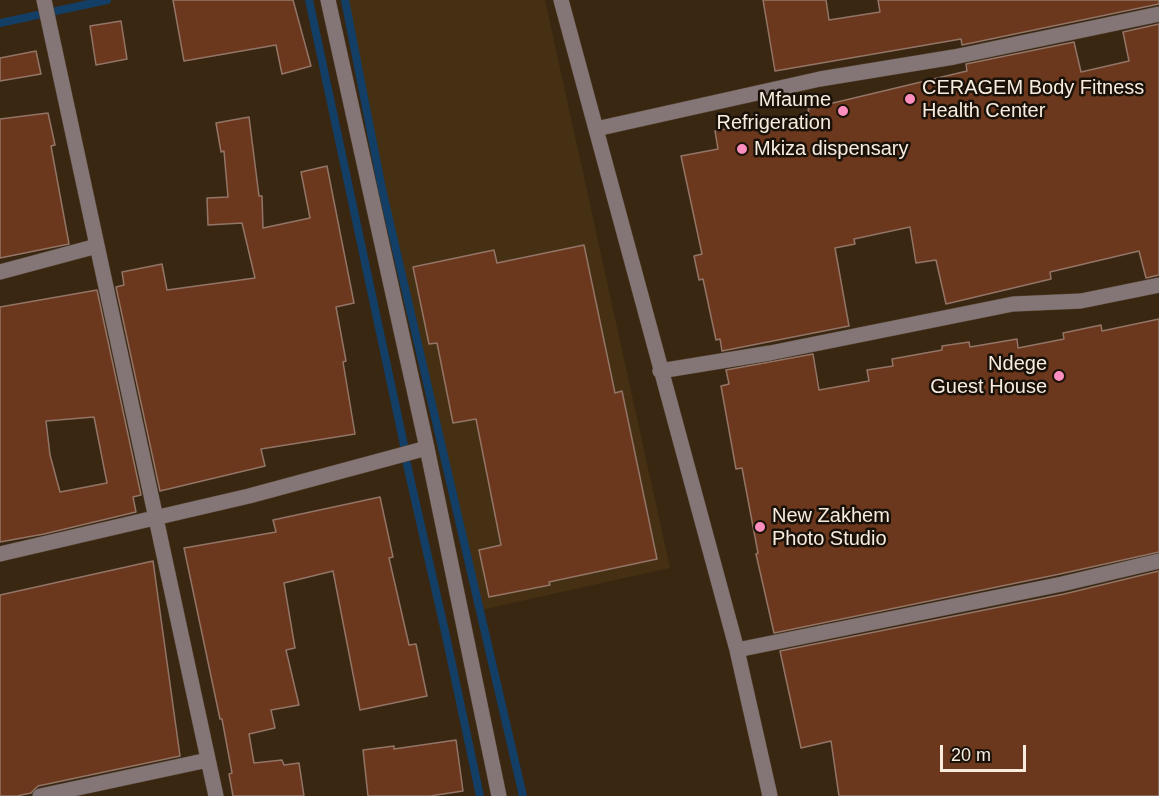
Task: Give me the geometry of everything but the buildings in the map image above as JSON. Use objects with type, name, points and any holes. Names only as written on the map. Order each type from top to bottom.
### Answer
[{"type":"street","points":[[45,0],[158,517],[216,796]]},
{"type":"street","points":[[328,0],[427,448],[499,796]]},
{"type":"street","points":[[561,0],[737,650],[770,796]]},
{"type":"street","points":[[596,129],[820,79],[954,57],[1159,14]]},
{"type":"street","points":[[0,272],[97,246]]},
{"type":"street","points":[[660,371],[770,353],[1013,304],[1081,301],[1159,285]]},
{"type":"street","points":[[0,554],[249,496],[427,448]]},
{"type":"street","points":[[737,650],[1062,584],[1159,561]]},
{"type":"street","points":[[40,796],[208,760]]},
{"type":"shaded area","points":[[342,0],[545,0],[670,568],[476,611]]},
{"type":"waterway","points":[[0,23],[107,0]]},
{"type":"waterway","points":[[309,0],[404,445]]},
{"type":"waterway","points":[[345,0],[382,189],[523,796]]},
{"type":"waterway","points":[[406,460],[480,796]]},
{"type":"place","name":"CERAGEM Body Fitness Health Center","points":[[910,99]]},
{"type":"place","name":"Mfaume Refrigeration","points":[[843,111]]},
{"type":"place","name":"Mkiza dispensary","points":[[742,149]]},
{"type":"place","name":"Ndege Guest House","points":[[1059,376]]},
{"type":"place","name":"New Zakhem Photo Studio","points":[[760,527]]}]
